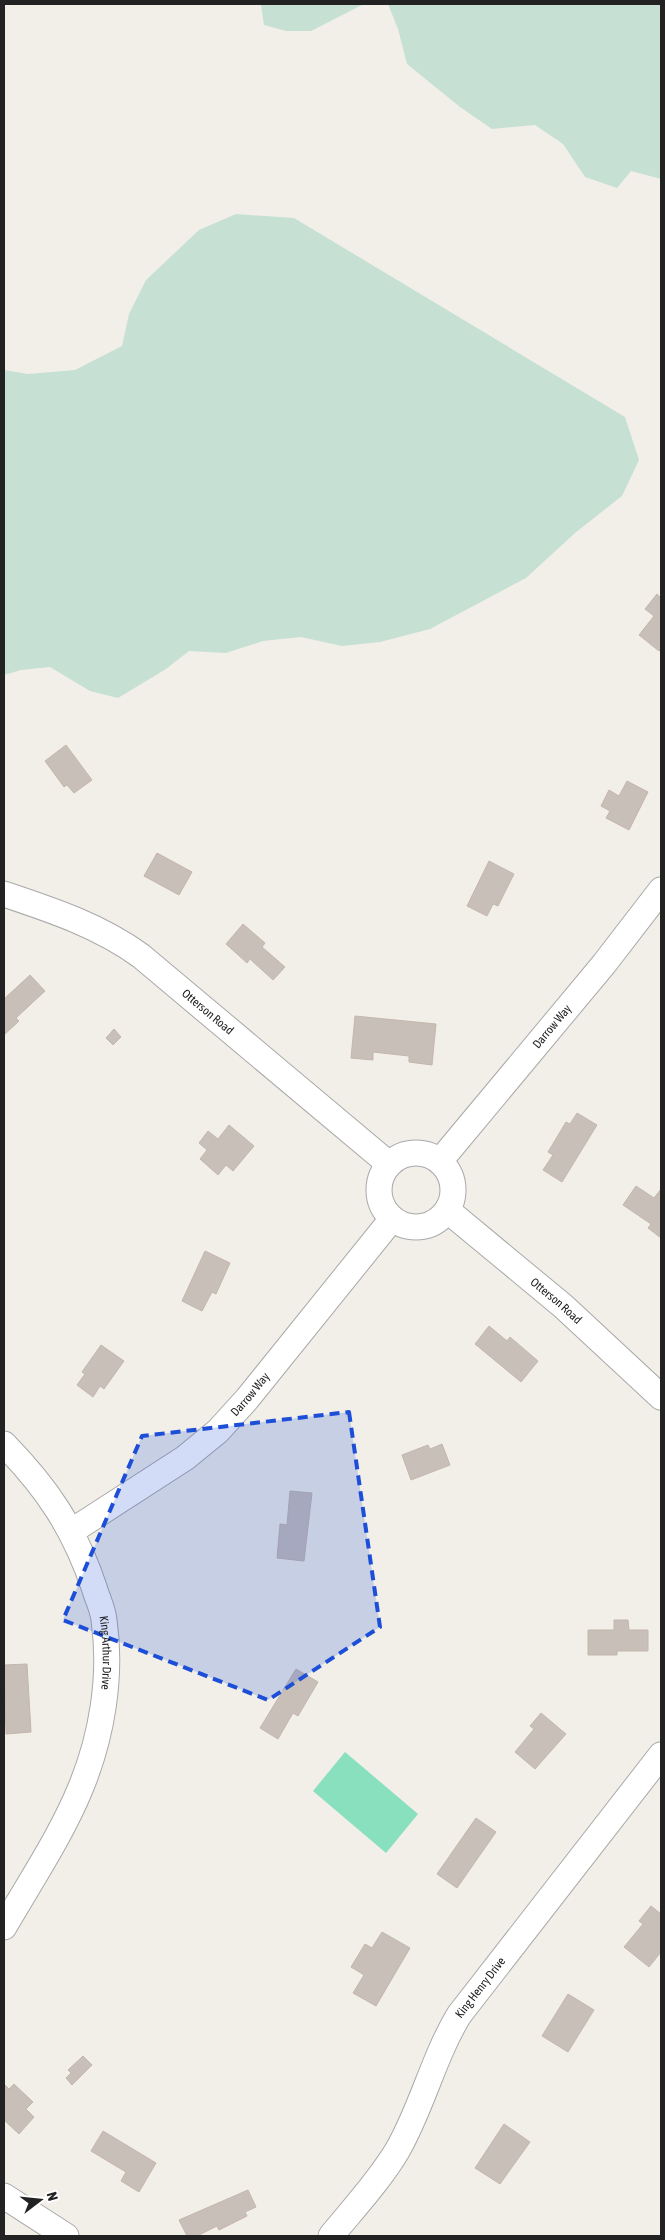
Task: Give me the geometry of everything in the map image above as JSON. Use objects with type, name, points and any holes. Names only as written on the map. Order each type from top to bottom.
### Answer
[{"type":"street","name":"Darrow Way","points":[[440,1161],[604,964],[661,890]]},
{"type":"street","name":"Otterson Road","points":[[4,894],[88,924],[117,939],[141,956],[389,1164]]},
{"type":"street","points":[[414,1152],[424,1153],[440,1161],[446,1168],[453,1184],[451,1202],[447,1210],[434,1222],[417,1227],[400,1224],[385,1211],[379,1192],[381,1177],[389,1164],[396,1158],[414,1152]]},
{"type":"street","name":"Otterson Road","points":[[447,1210],[563,1306],[661,1398]]},
{"type":"street","name":"Darrow Way","points":[[72,1531],[185,1458],[218,1431],[248,1399],[392,1218]]},
{"type":"street","name":"King Arthur Drive","points":[[4,1444],[29,1470],[72,1531],[84,1556],[104,1619],[106,1684],[95,1748],[81,1788],[4,1927]]},
{"type":"street","name":"King Henry Drive","points":[[331,2236],[396,2152],[416,2113],[448,2033],[459,2015],[661,1755]]},
{"type":"street","points":[[4,2196],[66,2236]]},
{"type":"highlighted area","points":[[349,1412],[380,1627],[268,1700],[63,1620],[142,1436]]},
{"type":"green space","points":[[262,4],[364,4],[311,31],[286,31],[264,25]]},
{"type":"green space","points":[[388,4],[661,4],[661,179],[631,171],[617,188],[585,177],[563,144],[535,125],[492,129],[460,107],[407,64],[398,29]]},
{"type":"green space","points":[[236,214],[294,218],[625,417],[639,460],[622,496],[575,533],[526,578],[430,629],[380,642],[342,646],[301,637],[263,641],[226,653],[189,651],[166,669],[118,698],[90,691],[50,667],[21,670],[4,675],[4,370],[28,374],[75,370],[122,346],[129,314],[146,280],[199,230]]},
{"type":"green space","points":[[345,1752],[418,1814],[386,1853],[313,1791]]},
{"type":"building","points":[[657,594],[661,598],[661,649],[659,651],[639,635],[654,616],[645,609]]},
{"type":"building","points":[[66,745],[92,780],[74,793],[67,785],[64,787],[45,761]]},
{"type":"building","points":[[627,781],[648,792],[629,830],[606,818],[610,811],[601,806],[609,790],[619,796]]},
{"type":"building","points":[[157,853],[192,872],[179,895],[144,876]]},
{"type":"building","points":[[489,861],[514,874],[498,906],[493,904],[487,916],[467,906]]},
{"type":"building","points":[[243,924],[265,943],[262,947],[285,967],[273,980],[250,959],[247,963],[226,944]]},
{"type":"building","points":[[30,975],[45,991],[16,1018],[19,1021],[4,1035],[4,999]]},
{"type":"building","points":[[355,1016],[436,1024],[432,1065],[409,1062],[409,1056],[373,1052],[373,1060],[351,1058]]},
{"type":"building","points":[[114,1029],[121,1037],[113,1045],[106,1038]]},
{"type":"building","points":[[577,1113],[597,1125],[562,1182],[543,1170],[553,1155],[548,1152],[566,1122],[570,1124]]},
{"type":"building","points":[[229,1125],[254,1146],[233,1171],[226,1165],[218,1175],[200,1159],[207,1150],[199,1143],[208,1131],[218,1139]]},
{"type":"building","points":[[636,1186],[654,1198],[661,1189],[661,1238],[648,1228],[651,1224],[623,1205]]},
{"type":"building","points":[[205,1251],[230,1263],[216,1294],[212,1292],[202,1311],[182,1301]]},
{"type":"building","points":[[489,1326],[507,1341],[510,1337],[538,1361],[521,1382],[475,1344]]},
{"type":"building","points":[[101,1345],[124,1361],[104,1389],[100,1386],[93,1397],[77,1385],[85,1374],[82,1372]]},
{"type":"building","points":[[442,1444],[450,1465],[411,1480],[402,1455],[428,1445],[430,1449]]},
{"type":"building","points":[[290,1491],[312,1493],[304,1561],[277,1558],[280,1524],[287,1525]]},
{"type":"building","points":[[614,1620],[628,1620],[629,1630],[648,1630],[648,1651],[617,1651],[617,1655],[588,1655],[588,1630],[614,1630]]},
{"type":"building","points":[[27,1664],[31,1732],[6,1734],[4,1665]]},
{"type":"building","points":[[296,1669],[318,1682],[298,1716],[293,1713],[278,1739],[260,1728]]},
{"type":"building","points":[[541,1713],[566,1734],[535,1769],[515,1752],[534,1729],[530,1726]]},
{"type":"building","points":[[476,1818],[496,1832],[457,1888],[437,1874]]},
{"type":"building","points":[[651,1906],[661,1914],[661,1952],[649,1967],[624,1947],[643,1924],[639,1921]]},
{"type":"building","points":[[382,1932],[410,1948],[376,2006],[353,1993],[364,1975],[351,1967],[365,1944],[372,1948]]},
{"type":"building","points":[[568,1994],[594,2010],[568,2052],[542,2036]]},
{"type":"building","points":[[83,2056],[92,2065],[72,2085],[66,2078],[71,2073],[68,2070]]},
{"type":"building","points":[[4,2084],[9,2089],[14,2084],[33,2102],[26,2109],[34,2117],[19,2134],[4,2120]]},
{"type":"building","points":[[504,2124],[530,2142],[500,2184],[475,2168]]},
{"type":"building","points":[[103,2131],[156,2163],[139,2192],[121,2181],[126,2172],[91,2151]]},
{"type":"building","points":[[248,2190],[256,2207],[245,2212],[247,2216],[219,2230],[217,2226],[197,2236],[187,2236],[179,2220]]}]
